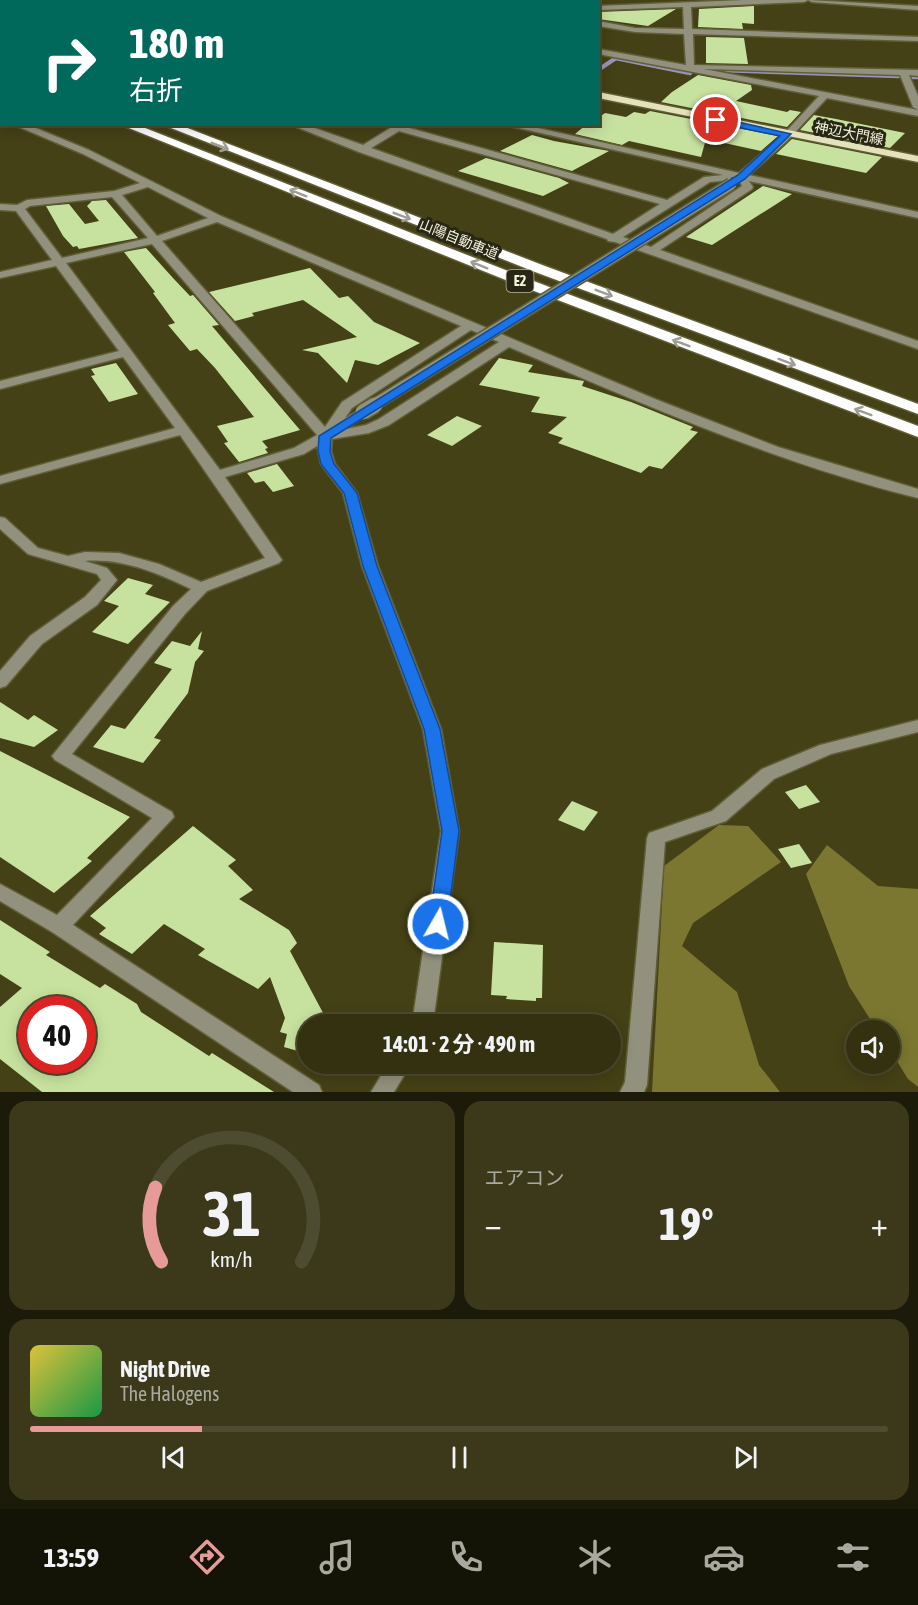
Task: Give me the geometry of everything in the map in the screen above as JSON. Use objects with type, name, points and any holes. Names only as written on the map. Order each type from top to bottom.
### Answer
[{"type":"highway","name":"山陽自動車道","points":[[129,126],[540,289],[918,432]]},
{"type":"highway","name":"山陽自動車道","points":[[171,126],[540,269],[918,409]]},
{"type":"main road","name":"神辺大門線","points":[[600,95],[918,159]]},
{"type":"street","points":[[600,8],[804,0]]},
{"type":"street","points":[[812,0],[918,8]]},
{"type":"street","points":[[687,4],[690,68]]},
{"type":"street","points":[[600,23],[635,30],[918,39]]},
{"type":"street","points":[[600,51],[918,113]]},
{"type":"street","points":[[690,68],[706,66],[918,73]]},
{"type":"street","points":[[904,73],[918,106]]},
{"type":"street","points":[[216,475],[299,451],[736,180],[825,95]]},
{"type":"street","points":[[21,126],[86,152],[217,218],[508,342],[773,450],[918,494]]},
{"type":"street","points":[[298,126],[612,239],[918,345]]},
{"type":"street","points":[[362,150],[401,126],[670,204]]},
{"type":"street","points":[[513,126],[736,180],[918,215]]},
{"type":"street","points":[[612,239],[708,179],[736,180],[748,187],[650,252]]},
{"type":"street","points":[[0,207],[19,208],[27,203],[115,194],[148,184]]},
{"type":"street","points":[[115,194],[325,436]]},
{"type":"street","points":[[19,208],[216,475],[274,560],[201,588],[179,610],[61,756],[165,818],[59,926]]},
{"type":"street","points":[[0,275],[154,240],[217,218]]},
{"type":"street","points":[[423,1014],[450,831],[432,729],[370,566],[350,493],[328,464],[324,451],[325,436],[347,405],[470,326]]},
{"type":"street","points":[[325,436],[369,429],[384,422],[508,342]]},
{"type":"street","points":[[0,385],[125,353]]},
{"type":"street","points":[[0,480],[183,430]]},
{"type":"street","points":[[0,520],[33,551],[102,571],[109,580],[92,601],[36,640],[0,682]]},
{"type":"street","points":[[69,561],[82,556],[109,557],[154,567],[201,588]]},
{"type":"street","points":[[631,1092],[636,1085],[656,838],[719,816],[768,774],[826,748],[918,726]]},
{"type":"street","points":[[0,892],[59,926],[311,1092]]},
{"type":"street","points":[[382,1092],[394,1074]]},
{"type":"shaded area","points":[[719,825],[748,826],[781,862],[693,923],[682,946],[737,992],[759,1065],[780,1092],[652,1092],[664,866]]},
{"type":"shaded area","points":[[827,845],[878,886],[918,889],[918,1087],[908,1079],[900,1066],[900,1020],[871,1020],[849,986],[806,874]]},
{"type":"building","points":[[754,6],[754,24],[742,23],[743,29],[698,27],[699,9]]},
{"type":"building","points":[[676,9],[648,26],[600,19],[600,12]]},
{"type":"building","points":[[706,37],[744,38],[748,64],[706,63]]},
{"type":"building","points":[[698,75],[751,85],[752,90],[736,101],[787,112],[790,110],[801,112],[787,127],[661,102]]},
{"type":"building","points":[[650,111],[778,136],[761,151],[706,139],[701,157],[629,141],[622,145],[575,134],[585,126],[600,126],[600,117],[605,113],[626,117],[634,112],[645,114]]},
{"type":"building","points":[[814,115],[905,133],[890,148],[800,130]]},
{"type":"building","points":[[532,135],[609,151],[572,171],[500,151]]},
{"type":"building","points":[[792,139],[882,157],[866,173],[776,154]]},
{"type":"building","points":[[486,158],[559,178],[569,183],[543,196],[458,171]]},
{"type":"building","points":[[763,186],[792,194],[712,245],[686,237]]},
{"type":"building","points":[[106,200],[138,238],[79,249],[77,246],[73,247],[63,236],[46,206],[69,204],[85,224],[99,221],[87,206],[92,201]]},
{"type":"building","points":[[146,248],[219,325],[212,326],[300,430],[262,441],[268,448],[265,449],[268,453],[239,462],[224,443],[228,442],[217,426],[254,417],[215,368],[197,349],[190,351],[168,325],[175,323],[153,293],[155,292],[124,252]]},
{"type":"building","points":[[310,268],[339,298],[348,296],[374,322],[420,343],[378,365],[355,360],[347,383],[318,353],[302,350],[357,337],[303,300],[252,313],[254,316],[235,321],[209,292]]},
{"type":"building","points":[[499,358],[533,365],[528,372],[584,381],[582,386],[631,402],[693,427],[690,430],[698,432],[662,469],[649,466],[641,473],[558,443],[563,438],[548,433],[567,417],[531,412],[540,397],[479,385]]},
{"type":"building","points":[[116,363],[138,394],[109,402],[91,376],[95,375],[91,369]]},
{"type":"building","points":[[457,416],[482,426],[452,446],[427,435]]},
{"type":"building","points":[[277,464],[294,486],[273,492],[264,481],[255,483],[247,473]]},
{"type":"building","points":[[128,578],[153,585],[145,594],[170,602],[128,644],[92,632],[119,606],[104,601]]},
{"type":"building","points":[[202,631],[198,649],[204,651],[195,662],[188,693],[154,738],[161,740],[143,763],[93,747],[111,725],[125,729],[172,669],[154,663],[172,641],[190,646]]},
{"type":"building","points":[[0,702],[28,720],[34,715],[58,730],[34,747],[0,738]]},
{"type":"building","points":[[0,751],[130,817],[87,858],[92,861],[54,893],[0,857]]},
{"type":"building","points":[[806,785],[820,802],[799,809],[785,792]]},
{"type":"building","points":[[572,801],[598,812],[584,831],[558,820]]},
{"type":"building","points":[[193,826],[236,860],[228,866],[253,890],[239,899],[289,930],[297,943],[290,951],[324,1014],[297,1014],[297,1051],[284,1047],[287,1034],[280,1032],[285,1018],[270,977],[258,989],[198,955],[205,949],[164,924],[132,954],[99,934],[106,928],[90,916]]},
{"type":"building","points":[[799,844],[812,863],[791,868],[778,849]]},
{"type":"building","points":[[0,920],[50,952],[46,955],[100,988],[105,984],[137,1004],[141,1012],[209,1056],[212,1053],[274,1092],[42,1092],[19,1074],[96,1074],[96,996],[18,996],[18,1073],[0,1059],[0,1007],[22,988],[0,974]]},
{"type":"building","points":[[494,942],[543,945],[542,998],[536,998],[536,1001],[506,999],[507,996],[491,995]]},
{"type":"waterway","points":[[600,69],[616,58],[690,73]]},
{"type":"waterway","points":[[721,70],[899,76]]},
{"type":"waterway","points":[[912,77],[918,77]]},
{"type":"route","points":[[438,924],[450,831],[432,729],[370,566],[350,493],[328,464],[324,451],[325,436],[742,177],[784,139],[786,134],[716,120]]}]
